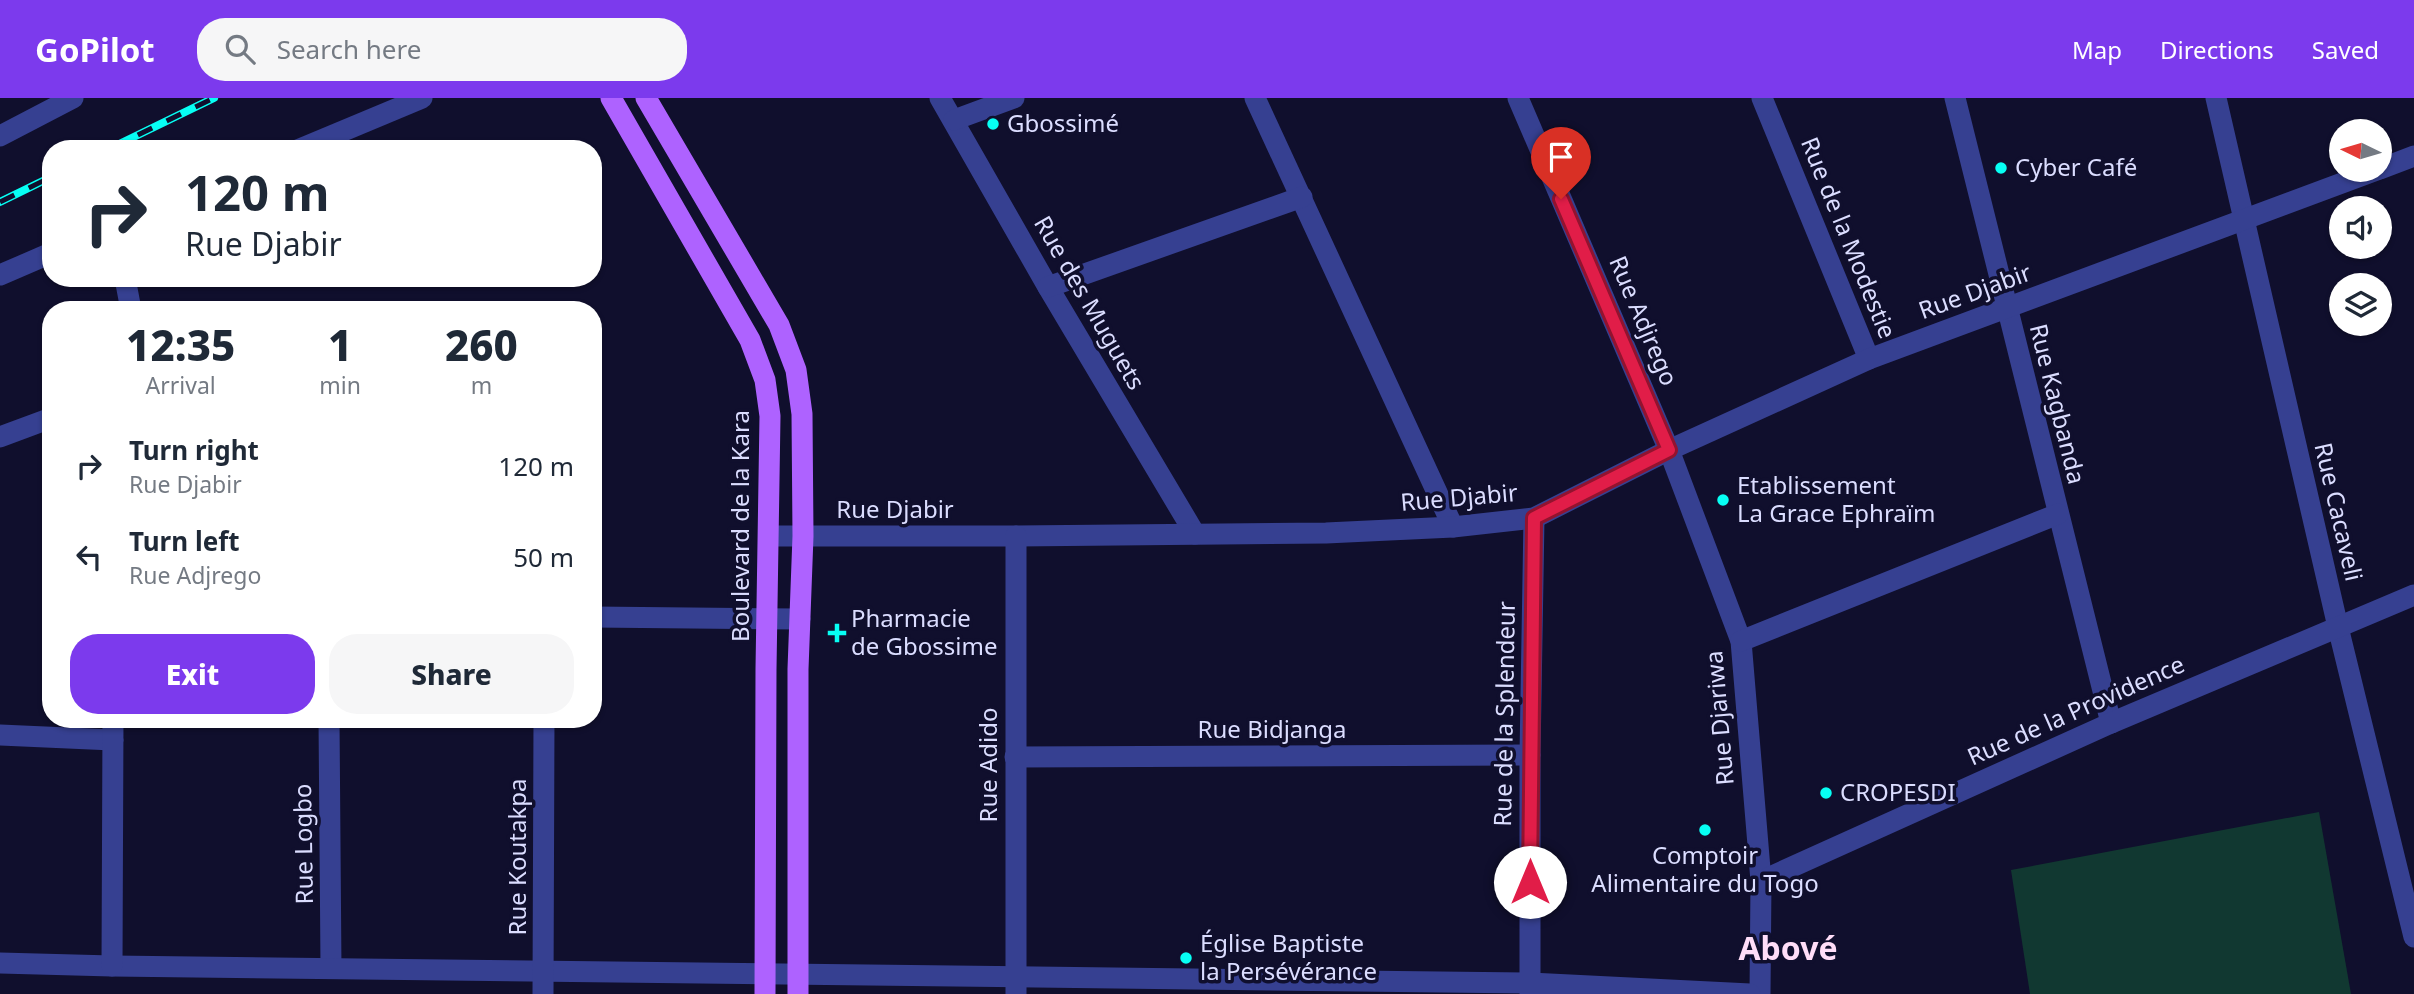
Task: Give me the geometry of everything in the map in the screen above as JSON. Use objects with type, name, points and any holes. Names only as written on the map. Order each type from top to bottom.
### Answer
[{"type":"main road","name":"Boulevard de la Kara","points":[[611,98],[726,297],[759,359],[765,380],[770,416],[765,984]]},
{"type":"main road","points":[[646,98],[789,347],[802,403],[798,984]]},
{"type":"street","points":[[0,136],[74,98]]},
{"type":"street","points":[[322,140],[422,98]]},
{"type":"street","name":"Rue des Muguets","points":[[940,98],[1048,287],[1195,534]]},
{"type":"street","points":[[954,120],[1014,98]]},
{"type":"street","points":[[1255,98],[1453,527]]},
{"type":"street","name":"Rue Adjrego","points":[[1518,98],[1669,450]]},
{"type":"street","name":"Rue de la Modestie","points":[[1762,98],[1869,359]]},
{"type":"street","name":"Rue Kagbanda","points":[[1955,98],[2111,723]]},
{"type":"street","name":"Rue Cacaveli","points":[[2216,98],[2338,627],[2414,937]]},
{"type":"street","name":"Rue Djabir","points":[[2392,164],[2414,156]]},
{"type":"street","name":"Rue Djabir","points":[[769,536],[1326,533],[1453,527],[1534,518],[1669,450],[1869,359],[2343,182]]},
{"type":"street","points":[[1048,287],[1302,197]]},
{"type":"street","points":[[0,275],[42,257]]},
{"type":"street","points":[[0,437],[42,421]]},
{"type":"street","name":"Rue Djariwa","points":[[1669,450],[1741,641],[1761,881],[1760,994]]},
{"type":"street","points":[[1741,641],[2058,514]]},
{"type":"street","name":"Rue de la Splendeur","points":[[1530,988],[1534,518]]},
{"type":"street","name":"Rue Adido","points":[[1016,536],[1016,985]]},
{"type":"street","name":"Rue de la Providence","points":[[1761,881],[2111,723],[2414,595]]},
{"type":"street","points":[[602,617],[800,619]]},
{"type":"street","name":"Rue Logbo","points":[[329,728],[331,968]]},
{"type":"street","name":"Rue Koutakpa","points":[[543,994],[544,728]]},
{"type":"street","points":[[0,735],[113,730],[112,966]]},
{"type":"street","name":"Rue Bidjanga","points":[[1015,757],[1530,755]]},
{"type":"street","points":[[0,963],[544,970],[765,984],[1530,988],[1750,994]]},
{"type":"green space","points":[[2319,812],[2351,994],[2030,994],[2011,870]]},
{"type":"railway","points":[[128,140],[214,98]]},
{"type":"railway","points":[[0,202],[42,181]]},
{"type":"place","name":"Gbossimé","points":[[993,124]]},
{"type":"place","name":"Cyber Café","points":[[2001,168]]},
{"type":"place","name":"Etablissement La Grace Ephraïm","points":[[1723,500]]},
{"type":"place","name":"Pharmacie de Gbossime","points":[[837,633]]},
{"type":"place","name":"CROPESDI","points":[[1826,793]]},
{"type":"place","name":"Comptoir Alimentaire du Togo","points":[[1705,830]]},
{"type":"place","name":"Église Baptiste la Persévérance","points":[[1186,958]]},
{"type":"district","name":"Abové","points":[[1788,949]]},
{"type":"route","points":[[1530,882],[1534,518],[1669,450],[1561,199]]}]
